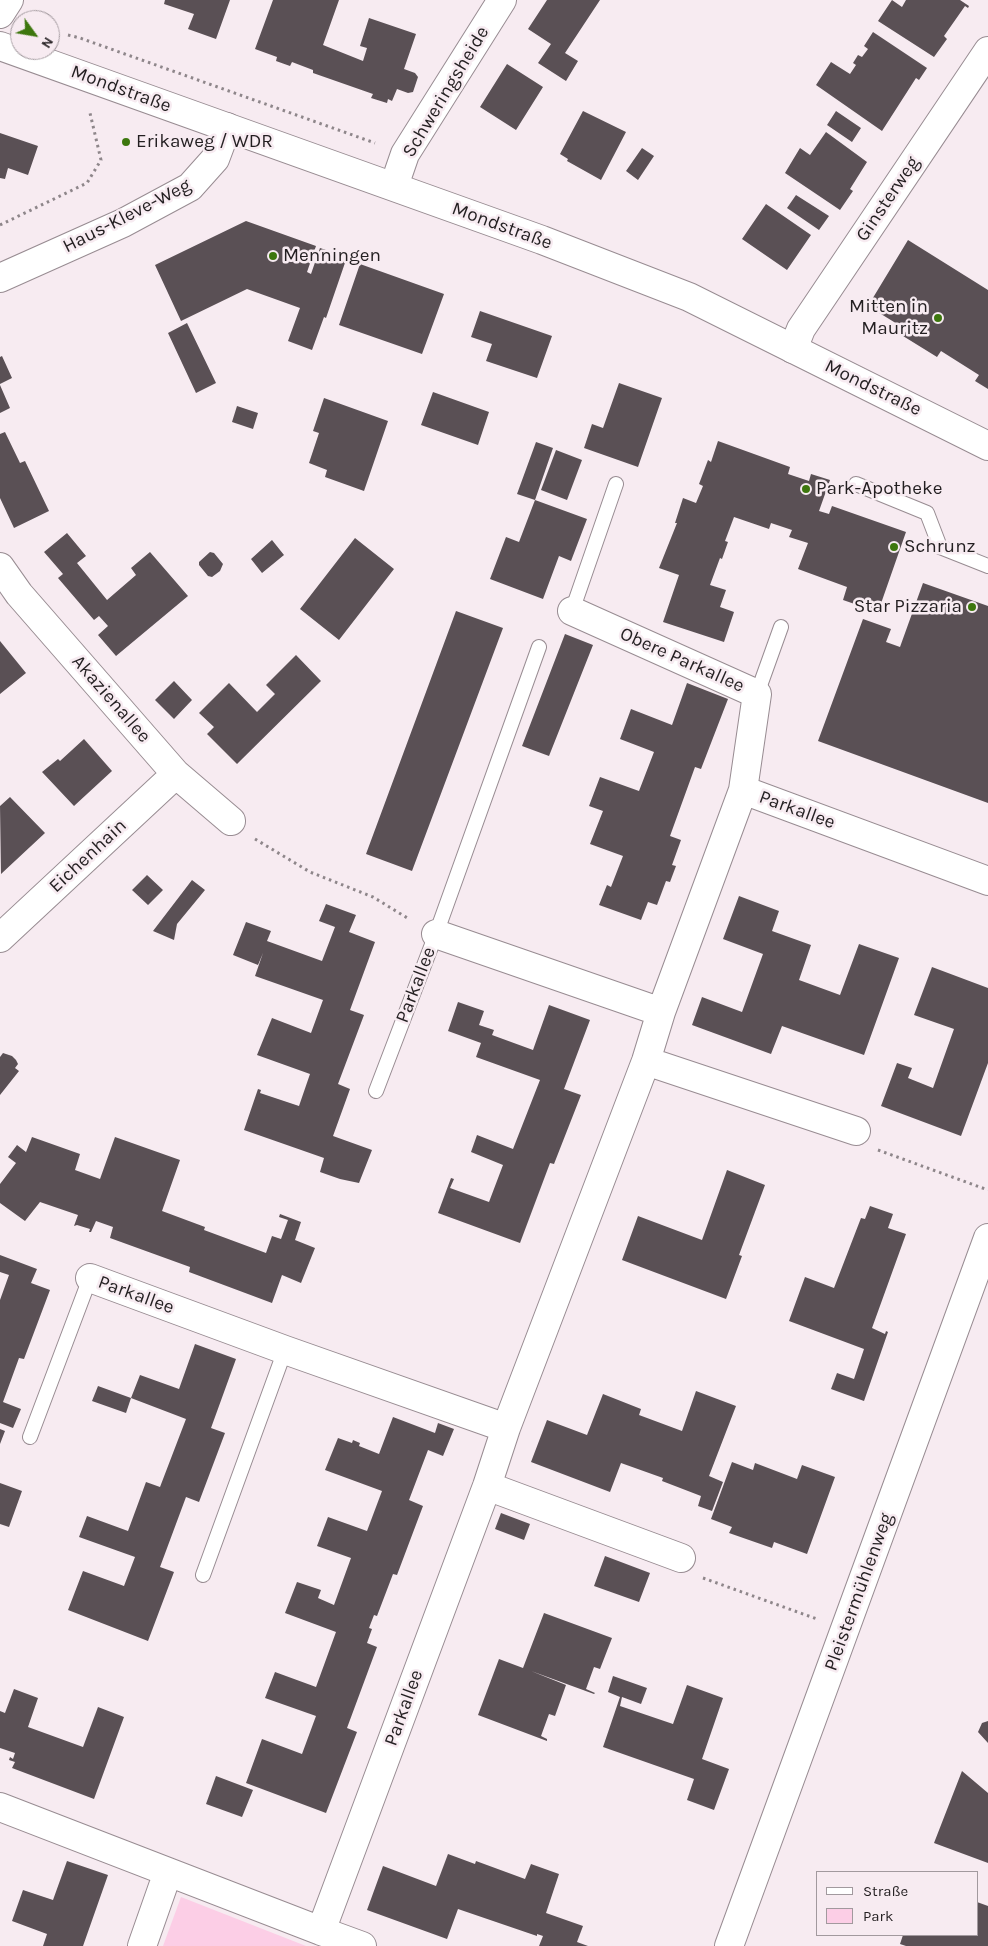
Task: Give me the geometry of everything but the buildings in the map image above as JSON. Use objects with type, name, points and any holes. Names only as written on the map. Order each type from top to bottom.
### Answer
[{"type":"street","points":[[0,14],[9,0]]},
{"type":"street","name":"Schweringsheide","points":[[394,186],[406,154],[502,0]]},
{"type":"street","name":"Mondstraße","points":[[0,46],[394,186],[542,240],[689,297],[988,446]]},
{"type":"street","name":"Ginsterweg","points":[[793,349],[801,329],[988,51]]},
{"type":"street","name":"Haus-Kleve-Weg","points":[[0,278],[123,223],[190,187],[215,159],[227,127]]},
{"type":"street","name":"Akazienallee","points":[[0,567],[19,594],[176,774],[231,821]]},
{"type":"street","name":"Obere Parkallee","points":[[572,611],[757,694],[743,790]]},
{"type":"street","name":"Eichenhain","points":[[0,938],[176,774]]},
{"type":"street","name":"Parkallee","points":[[321,1931],[487,1486],[506,1428],[646,1061],[661,1012],[743,790],[988,881]]},
{"type":"street","name":"Parkallee","points":[[436,934],[661,1012]]},
{"type":"street","points":[[646,1061],[856,1131]]},
{"type":"street","name":"Pleistermühlenweg","points":[[729,1946],[988,1238]]},
{"type":"street","name":"Parkallee","points":[[90,1278],[285,1350],[506,1428]]},
{"type":"street","points":[[487,1486],[681,1558]]},
{"type":"street","points":[[0,1807],[362,1946]]},
{"type":"street","points":[[142,1946],[168,1872]]},
{"type":"lane","points":[[572,611],[616,484]]},
{"type":"lane","points":[[856,484],[927,513],[940,546],[988,566]]},
{"type":"lane","points":[[757,694],[781,627]]},
{"type":"lane","points":[[436,934],[539,647]]},
{"type":"lane","name":"Parkallee","points":[[376,1091],[436,934]]},
{"type":"lane","name":"Parkallee","points":[[30,1437],[90,1278]]},
{"type":"lane","points":[[203,1575],[285,1350]]},
{"type":"path","points":[[65,34],[90,41],[406,154]]},
{"type":"path","points":[[82,109],[99,116]]},
{"type":"path","points":[[0,225],[87,183],[101,160],[90,113]]},
{"type":"path","points":[[162,139],[215,159]]},
{"type":"path","points":[[231,821],[260,843],[310,872],[373,898],[436,934]]},
{"type":"path","points":[[856,1131],[857,1142],[988,1190]]},
{"type":"path","points":[[681,1558],[692,1574],[846,1630]]},
{"type":"green space","points":[[181,1897],[306,1946],[163,1946]]},
{"type":"place","name":"Erikaweg / WDR","points":[[126,142]]},
{"type":"place","name":"Menningen","points":[[273,256]]},
{"type":"place","name":"Mitten in Mauritz","points":[[938,318]]},
{"type":"place","name":"Park-Apotheke","points":[[806,489]]},
{"type":"place","name":"Schrunz","points":[[894,547]]},
{"type":"place","name":"Star Pizzaria","points":[[972,607]]}]
